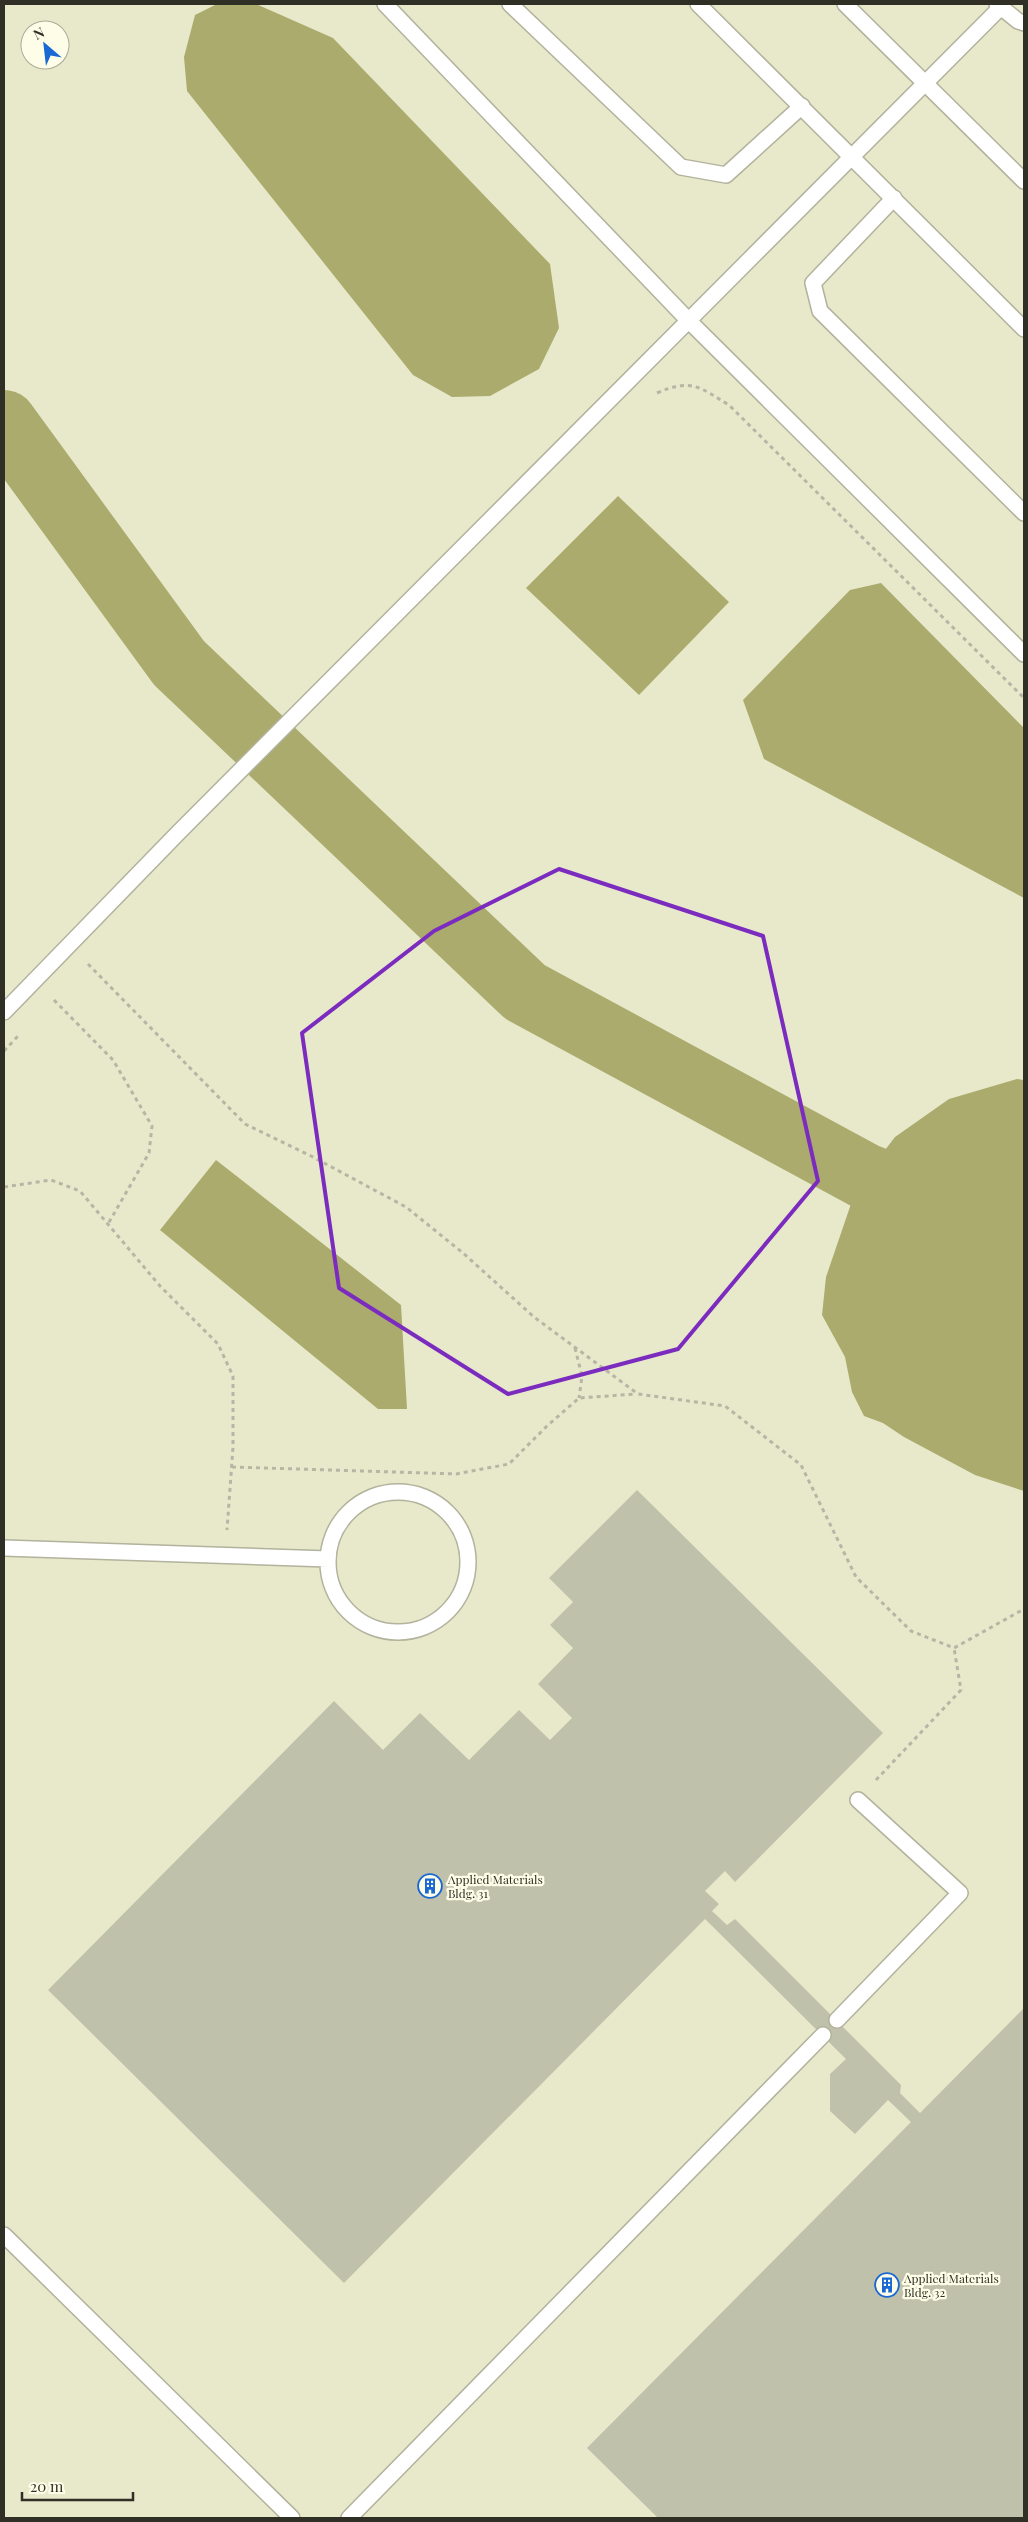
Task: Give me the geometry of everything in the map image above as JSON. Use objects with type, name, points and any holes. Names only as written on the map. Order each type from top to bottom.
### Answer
[{"type":"lane","points":[[385,4],[688,320],[1024,654]]},
{"type":"lane","points":[[510,4],[681,167],[726,176],[802,106]]},
{"type":"lane","points":[[698,4],[852,155],[1024,329]]},
{"type":"lane","points":[[845,4],[1024,181]]},
{"type":"lane","points":[[4,1012],[179,832],[926,82],[998,6],[1024,23]]},
{"type":"lane","points":[[894,198],[814,283],[820,311],[1024,513]]},
{"type":"lane","points":[[389,1492],[413,1493],[436,1502],[454,1518],[466,1540],[469,1564],[464,1585],[454,1604],[437,1620],[418,1629],[396,1632],[374,1628],[355,1617],[340,1601],[330,1581],[328,1559],[333,1535],[346,1514],[365,1499],[389,1492]]},
{"type":"lane","points":[[4,1548],[328,1559]]},
{"type":"lane","points":[[837,2020],[960,1893],[858,1800]]},
{"type":"lane","points":[[349,2518],[823,2035]]},
{"type":"lane","points":[[4,2235],[292,2518]]},
{"type":"path","points":[[651,395],[676,385],[698,387],[729,405],[1024,698]]},
{"type":"path","points":[[95,957],[88,964],[245,1124],[311,1156],[406,1207],[463,1253],[534,1317],[638,1394]]},
{"type":"path","points":[[54,999],[112,1060],[152,1126],[149,1153],[108,1224]]},
{"type":"path","points":[[4,1187],[52,1180],[80,1191],[160,1286],[218,1344],[233,1376],[232,1467],[226,1534]]},
{"type":"path","points":[[574,1347],[582,1376],[579,1398]]},
{"type":"path","points":[[232,1467],[456,1474],[509,1464],[547,1426],[579,1398],[638,1394],[725,1406],[801,1465],[856,1577],[911,1631],[954,1648]]},
{"type":"path","points":[[954,1648],[1024,1609]]},
{"type":"path","points":[[858,1800],[961,1690],[954,1648]]},
{"type":"highlighted area","points":[[559,869],[763,936],[818,1181],[678,1349],[508,1394],[339,1288],[302,1033],[434,931]]},
{"type":"shaded area","points":[[4,4],[1024,4],[1024,2518],[4,2518]]},
{"type":"shaded area","points":[[217,4],[256,4],[333,38],[550,264],[559,328],[539,369],[490,396],[452,397],[413,375],[187,91],[184,57],[195,15]]},
{"type":"shaded area","points":[[618,496],[729,602],[639,695],[526,588]]},
{"type":"shaded area","points":[[881,583],[1024,728],[1024,898],[764,759],[743,700],[850,590]]},
{"type":"shaded area","points":[[1017,1079],[1024,1080],[1024,1491],[975,1475],[904,1437],[883,1423],[864,1416],[852,1392],[845,1357],[822,1315],[826,1277],[853,1198],[865,1176],[895,1137],[949,1099]]},
{"type":"shaded area","points":[[216,1160],[401,1305],[407,1409],[378,1409],[160,1230]]},
{"type":"building","name":"Applied Materials Bldg. 31","points":[[637,1490],[883,1733],[735,1882],[725,1871],[705,1891],[719,1904],[712,1911],[727,1925],[735,1919],[901,2085],[900,2093],[920,2113],[1024,2008],[1024,2518],[658,2518],[587,2448],[911,2122],[888,2100],[855,2134],[830,2111],[830,2074],[846,2059],[705,1919],[344,2283],[48,1990],[334,1701],[383,1750],[420,1713],[469,1760],[519,1710],[550,1740],[572,1718],[538,1684],[573,1648],[550,1625],[573,1602],[549,1578]]},
{"type":"waterway","points":[[4,423],[179,663],[525,992],[865,1176],[1024,1237]]},
{"type":"place","name":"Applied Materials Bldg. 31","points":[[430,1886]]},
{"type":"place","name":"Applied Materials Bldg. 32","points":[[887,2285]]}]
